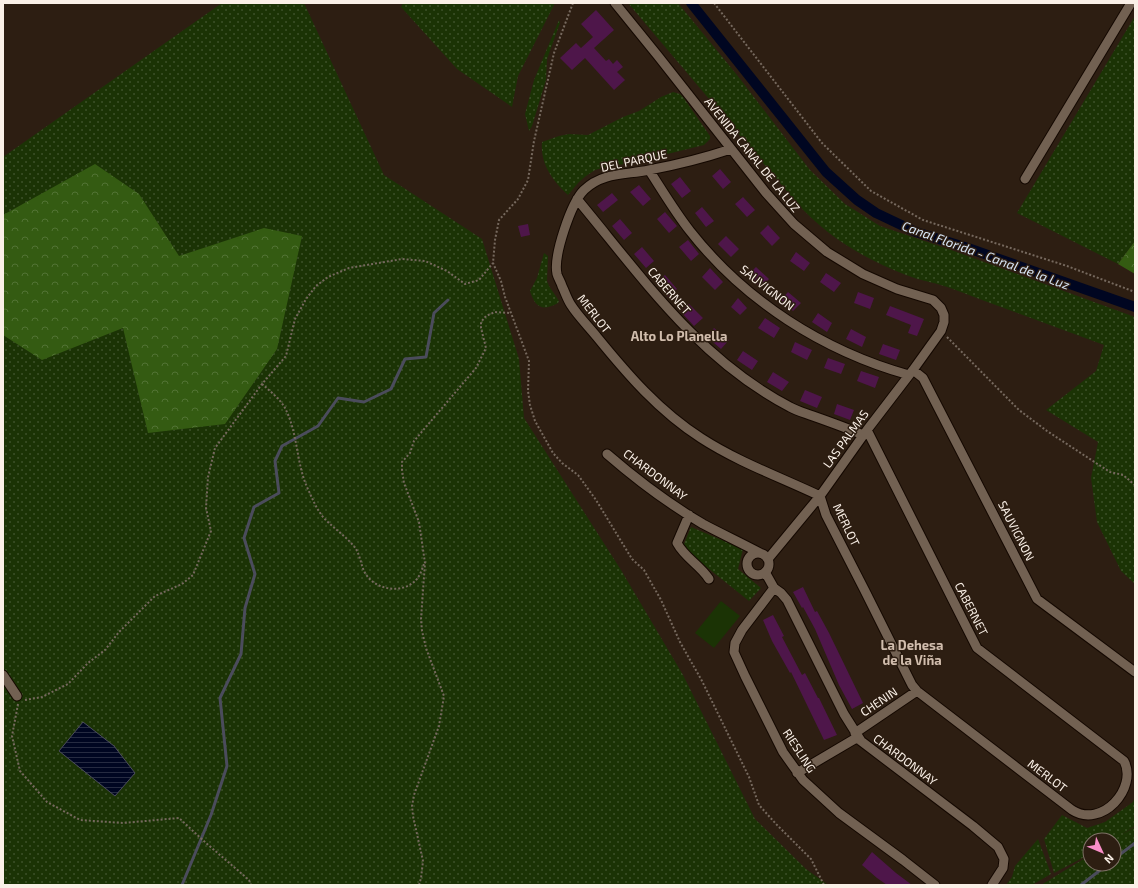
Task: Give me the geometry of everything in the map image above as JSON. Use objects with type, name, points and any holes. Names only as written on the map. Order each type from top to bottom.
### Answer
[{"type":"street","name":"AVENIDA CANAL DE LA LUZ","points":[[615,3],[731,149],[794,224],[827,252],[845,263],[880,282],[938,303],[944,315],[944,322],[941,331]]},
{"type":"street","points":[[1025,178],[1131,3]]},
{"type":"street","name":"DEL PARQUE","points":[[557,274],[558,254],[562,234],[577,199],[584,190],[605,177],[621,173],[632,174],[731,149]]},
{"type":"street","name":"SAUVIGNON","points":[[649,170],[689,230],[705,249],[760,301],[780,316],[819,339],[855,356],[923,378],[1037,599],[1135,672]]},
{"type":"street","name":"CABERNET","points":[[577,199],[673,316],[728,366],[769,395],[791,407],[865,433],[977,648],[1124,761],[1129,767],[1128,781],[1119,801],[1107,810],[1086,816]]},
{"type":"street","name":"MERLOT","points":[[557,274],[570,304],[630,376],[663,409],[720,450],[820,496],[826,515],[916,692],[1077,814],[1086,816]]},
{"type":"street","name":"LAS PALMAS","points":[[765,572],[769,566],[768,559],[820,496],[941,331]]},
{"type":"street","name":"CHARDONNAY","points":[[607,454],[646,486],[689,515],[760,553]]},
{"type":"street","name":"CHARDONNAY","points":[[689,515],[677,543],[682,551],[705,574],[708,579]]},
{"type":"street","points":[[765,572],[755,575],[749,572],[746,562],[753,554],[760,553],[768,559]]},
{"type":"street","name":"CHARDONNAY","points":[[765,572],[774,588],[780,592],[786,600],[844,714],[861,741],[973,826],[998,847],[1004,858],[1003,868],[992,885]]},
{"type":"street","name":"RIESLING","points":[[774,588],[742,630],[735,643],[734,652],[783,752],[797,773],[813,790],[839,813],[935,885]]},
{"type":"street","points":[[3,675],[17,700]]},
{"type":"street","name":"CHENIN","points":[[797,773],[856,735],[916,692]]},
{"type":"path","points":[[714,3],[822,143],[871,191],[923,220],[1067,266],[1135,292]]},
{"type":"path","points":[[251,885],[249,880],[179,818],[123,823],[80,820],[47,802],[20,770],[12,736],[17,700],[42,697],[68,684],[88,663],[105,650],[119,632],[155,596],[182,584],[193,574],[211,531],[206,508],[208,477],[215,448],[262,384],[286,356],[295,319],[306,299],[316,286],[328,277],[350,268],[402,259],[425,261],[447,271],[465,284],[479,280],[493,262]]},
{"type":"path","points":[[419,885],[423,861],[412,806],[414,795],[439,726],[444,696],[426,648],[422,631],[421,619],[424,563],[419,522],[404,483],[402,462],[410,453],[414,440],[476,368],[484,355],[486,348],[481,322],[486,316],[495,312],[511,314]]},
{"type":"path","points":[[941,331],[1019,410],[1047,431],[1110,472],[1123,475],[1135,484]]},
{"type":"path","points":[[262,384],[279,400],[285,408],[292,425],[303,476],[317,508],[323,516],[353,545],[359,553],[364,572],[371,580],[380,586],[399,590],[409,586],[417,579],[424,563]]},
{"type":"green space","points":[[222,3],[304,3],[384,175],[482,239],[519,359],[524,418],[621,570],[683,675],[755,819],[806,869],[828,885],[3,885],[3,157]]},
{"type":"green space","points":[[403,3],[555,3],[518,76],[512,107],[457,69],[401,7]]},
{"type":"green space","points":[[628,3],[678,3],[737,75],[810,170],[845,204],[880,226],[954,251],[1135,317],[1135,584],[1121,571],[1097,522],[1091,478],[1098,442],[1046,410],[1096,371],[1104,345],[947,287],[890,269],[861,254],[833,236],[820,226],[796,202]]},
{"type":"green space","points":[[1135,16],[1135,241],[1118,264],[1017,213]]},
{"type":"green space","points":[[559,20],[560,23],[547,59],[546,80],[532,126],[529,131],[525,114],[534,80]]},
{"type":"green space","points":[[673,92],[680,94],[683,97],[710,136],[710,139],[704,145],[595,170],[579,182],[568,195],[557,184],[545,165],[542,142],[569,134],[588,135],[623,117],[639,111],[661,97]]},
{"type":"green space","points":[[95,164],[139,194],[179,256],[264,228],[302,236],[277,349],[225,424],[148,433],[123,328],[42,360],[3,335],[3,215]]},
{"type":"green space","points":[[1135,241],[1135,274],[1118,264]]},
{"type":"green space","points":[[544,253],[548,256],[547,281],[559,301],[558,303],[548,307],[543,307],[537,304],[534,301],[530,291],[537,278]]},
{"type":"green space","points":[[691,527],[743,549],[738,569],[761,588],[749,601],[689,553],[684,544]]},
{"type":"green space","points":[[721,601],[740,616],[714,648],[695,633]]},
{"type":"green space","points":[[1135,796],[1135,826],[1122,834],[1122,832],[1082,832],[1082,858],[1054,873],[1044,839],[1062,815],[1087,828],[1105,822],[1133,802]]},
{"type":"green space","points":[[1135,827],[1135,885],[1041,885],[1082,860],[1082,872],[1122,872],[1122,834]]},
{"type":"green space","points":[[1038,839],[1051,874],[1032,885],[1006,885],[1012,877],[1015,866]]},
{"type":"water","points":[[83,722],[114,746],[135,773],[115,796],[59,751]]},
{"type":"building","points":[[596,10],[614,30],[594,48],[606,61],[609,59],[613,64],[617,60],[623,67],[617,72],[625,80],[614,90],[585,58],[572,70],[560,58],[576,43],[581,48],[593,37],[581,24]]},
{"type":"building","points":[[720,169],[731,182],[723,189],[712,176]]},
{"type":"building","points":[[680,177],[691,191],[682,198],[671,184]]},
{"type":"building","points":[[639,185],[651,199],[643,206],[630,192]]},
{"type":"building","points":[[612,193],[618,200],[603,212],[597,205]]},
{"type":"building","points":[[743,197],[755,210],[747,217],[735,204]]},
{"type":"building","points":[[702,207],[714,221],[706,227],[695,213]]},
{"type":"building","points":[[665,212],[677,226],[669,233],[657,219]]},
{"type":"building","points":[[620,219],[632,233],[624,240],[612,226]]},
{"type":"building","points":[[528,224],[530,235],[521,237],[518,226]]},
{"type":"building","points":[[768,225],[780,238],[772,246],[760,233]]},
{"type":"building","points":[[726,236],[739,249],[731,257],[718,244]]},
{"type":"building","points":[[688,240],[699,254],[691,261],[679,247]]},
{"type":"building","points":[[642,247],[654,261],[646,268],[634,254]]},
{"type":"building","points":[[796,252],[810,263],[804,271],[790,261]]},
{"type":"building","points":[[756,267],[769,279],[761,288],[748,275]]},
{"type":"building","points":[[710,268],[723,282],[715,290],[702,277]]},
{"type":"building","points":[[826,273],[841,283],[834,292],[820,282]]},
{"type":"building","points":[[665,275],[677,289],[668,297],[656,282]]},
{"type":"building","points":[[788,292],[801,303],[793,311],[781,300]]},
{"type":"building","points":[[858,292],[874,298],[870,309],[854,303]]},
{"type":"building","points":[[738,298],[747,308],[740,315],[731,307]]},
{"type":"building","points":[[689,304],[703,318],[694,326],[681,312]]},
{"type":"building","points":[[890,306],[924,319],[917,336],[908,333],[911,325],[886,315]]},
{"type":"building","points":[[818,313],[832,323],[827,332],[812,322]]},
{"type":"building","points":[[765,318],[780,328],[774,338],[758,328]]},
{"type":"building","points":[[714,328],[729,340],[721,349],[707,337]]},
{"type":"building","points":[[851,329],[866,337],[862,347],[846,339]]},
{"type":"building","points":[[795,342],[812,350],[807,360],[791,352]]},
{"type":"building","points":[[883,344],[900,350],[896,360],[879,354]]},
{"type":"building","points":[[743,351],[758,361],[752,370],[737,360]]},
{"type":"building","points":[[828,358],[845,364],[841,374],[824,368]]},
{"type":"building","points":[[861,371],[879,377],[875,388],[857,381]]},
{"type":"building","points":[[773,372],[789,382],[782,391],[767,382]]},
{"type":"building","points":[[805,390],[822,397],[817,408],[800,401]]},
{"type":"building","points":[[837,404],[854,410],[850,420],[834,414]]},
{"type":"building","points":[[803,587],[815,612],[817,611],[829,633],[863,703],[852,709],[839,685],[815,629],[793,592]]},
{"type":"building","points":[[773,615],[784,636],[782,637],[802,675],[805,673],[837,735],[824,740],[791,672],[790,673],[772,641],[763,620]]},
{"type":"building","points":[[872,852],[912,885],[887,885],[877,878],[862,865]]},
{"type":"waterway","name":"Canal Florida - Canal de la Luz","points":[[691,3],[826,172],[857,200],[876,213],[916,232],[968,248],[1135,307]]},
{"type":"waterway","points":[[182,885],[211,815],[227,766],[220,698],[241,654],[245,608],[255,574],[244,538],[254,507],[279,493],[275,461],[282,446],[318,426],[338,398],[364,402],[391,389],[405,359],[426,357],[434,313],[448,300]]},
{"type":"waterway","points":[[1122,853],[1135,843]]},
{"type":"waterway","points":[[1081,885],[1098,872]]},
{"type":"district","name":"Alto Lo Planella","points":[[679,336]]},
{"type":"district","name":"La Dehesa de la Viña","points":[[912,652]]}]
